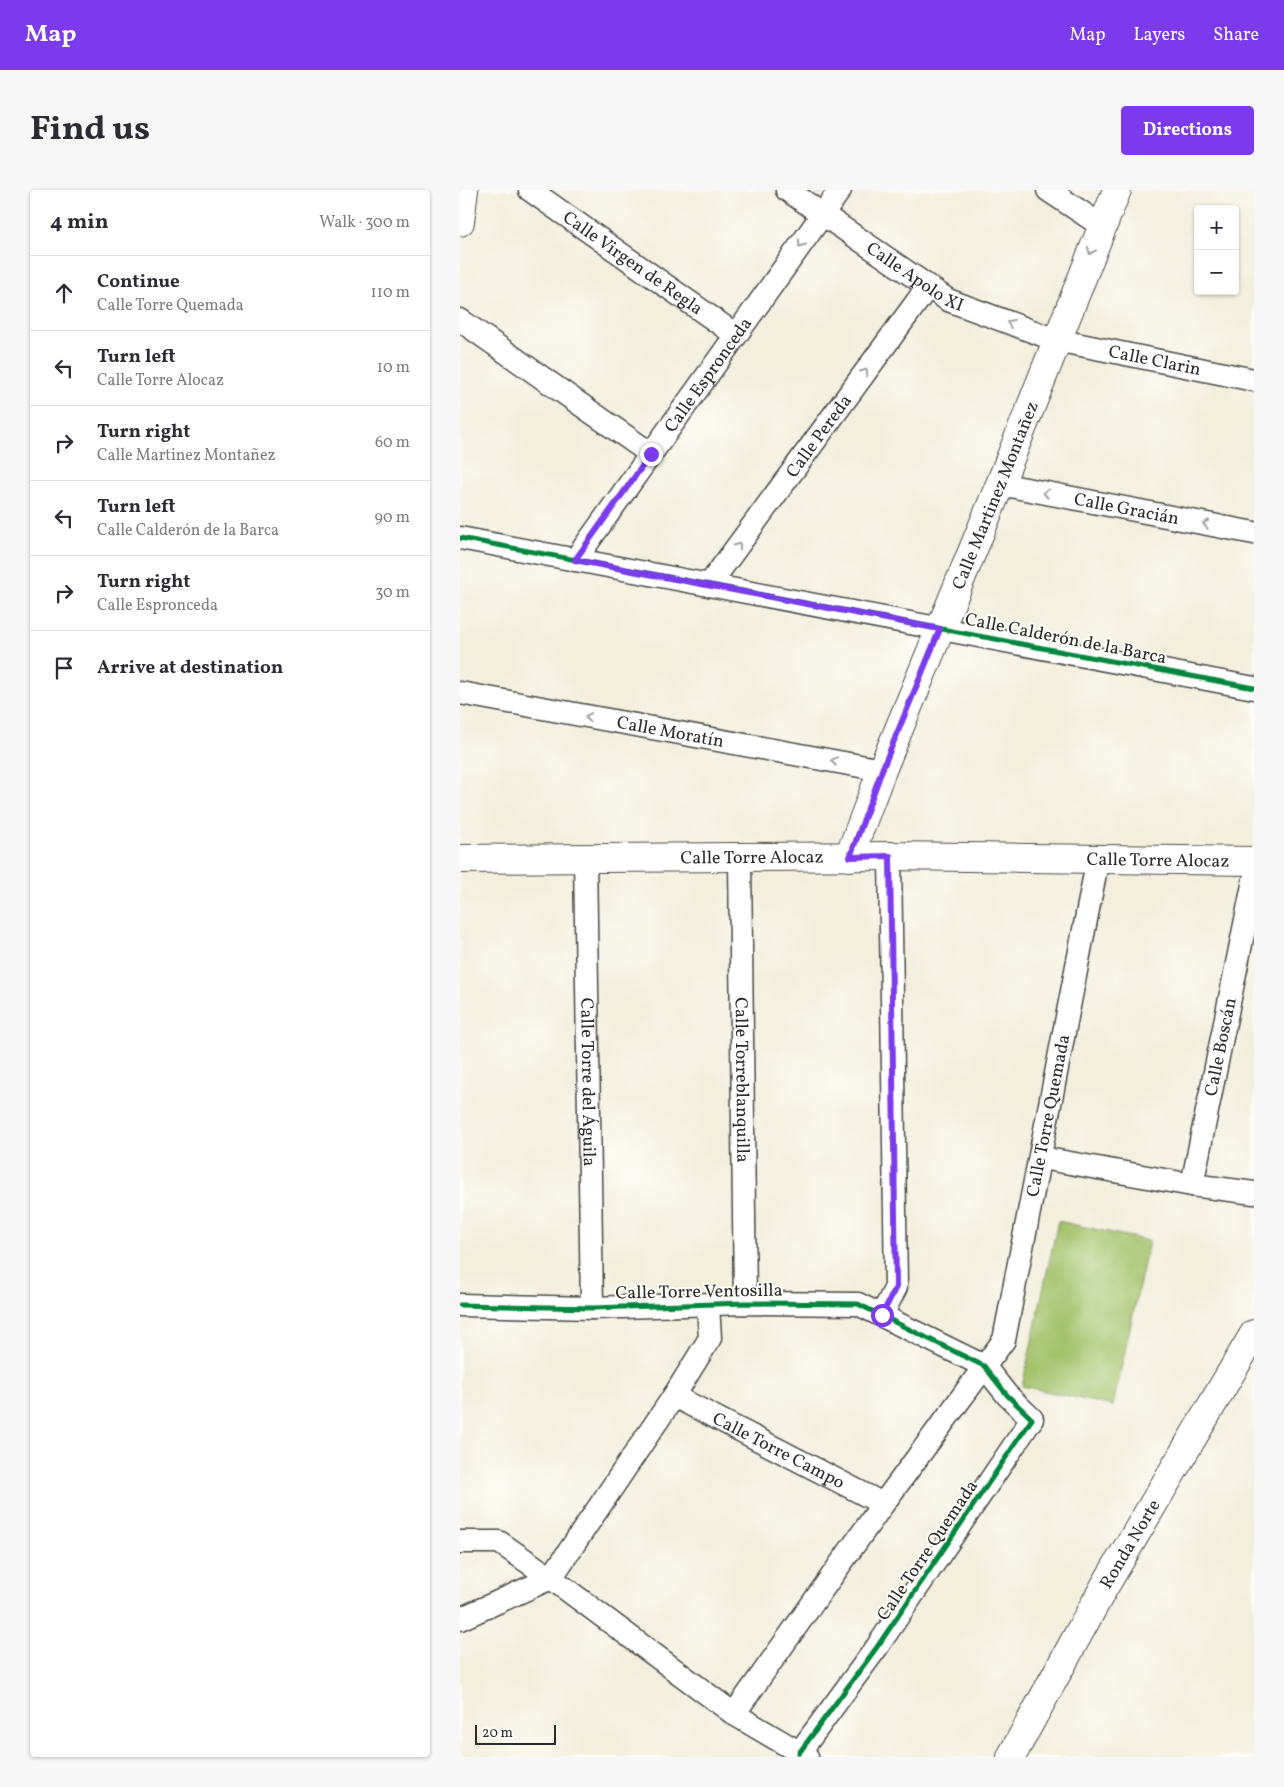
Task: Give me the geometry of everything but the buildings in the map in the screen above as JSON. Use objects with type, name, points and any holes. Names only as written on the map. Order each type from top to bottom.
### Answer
[{"type":"street","points":[[460,222],[464,190]]},
{"type":"street","name":"Calle Virgen de Regla","points":[[530,190],[736,335]]},
{"type":"street","name":"Calle Apolo XI","points":[[787,190],[927,288],[948,300],[1056,340]]},
{"type":"street","name":"Calle Espronceda","points":[[575,560],[840,190]]},
{"type":"street","points":[[1048,190],[1102,226]]},
{"type":"street","name":"Calle Martinez Montañez","points":[[850,857],[882,770],[1000,484],[1117,190]]},
{"type":"street","name":"Calle Pereda","points":[[709,585],[927,288]]},
{"type":"street","points":[[460,320],[651,454]]},
{"type":"street","name":"Calle Clarin","points":[[1056,340],[1254,380]]},
{"type":"street","name":"Calle Gracián","points":[[1000,484],[1254,533]]},
{"type":"street","name":"Calle Calderón de la Barca","points":[[460,538],[1254,688]]},
{"type":"street","name":"Calle Moratín","points":[[460,693],[882,770]]},
{"type":"street","points":[[882,1315],[896,1287],[890,856]]},
{"type":"street","name":"Calle Torre Alocaz","points":[[460,859],[585,857],[740,859],[890,856],[1254,861]]},
{"type":"street","name":"Calle Torre del Águila","points":[[585,857],[592,1308]]},
{"type":"street","name":"Calle Torre Quemada","points":[[734,1714],[883,1504],[1004,1340],[1042,1158],[1098,858]]},
{"type":"street","name":"Calle Torreblanquilla","points":[[740,859],[744,1303]]},
{"type":"street","name":"Calle Boscán","points":[[1192,1185],[1254,880]]},
{"type":"street","points":[[1042,1158],[1192,1185],[1254,1193]]},
{"type":"street","name":"Calle Torre Ventosilla","points":[[460,1305],[592,1308],[744,1303],[858,1304],[984,1366]]},
{"type":"street","points":[[460,1620],[551,1578],[674,1396],[710,1338],[708,1305]]},
{"type":"street","name":"Ronda Norte","points":[[1011,1757],[1113,1573],[1254,1334]]},
{"type":"street","name":"Calle Torre Quemada","points":[[792,1753],[877,1647],[1032,1419],[1007,1395],[984,1366]]},
{"type":"street","name":"Calle Torre Campo","points":[[674,1396],[883,1504]]},
{"type":"street","points":[[460,1542],[499,1542],[551,1578],[734,1714],[792,1753]]},
{"type":"green space","points":[[1058,1221],[1149,1241],[1113,1406],[1022,1386]]},
{"type":"cycle path","points":[[460,538],[1254,688]]},
{"type":"cycle path","points":[[460,1305],[592,1308],[745,1303],[858,1304],[984,1366],[1007,1395],[1032,1419],[877,1647],[799,1753]]},
{"type":"route","points":[[651,454],[575,560],[940,629],[882,770],[850,857],[890,856],[896,1287],[882,1315]]}]
